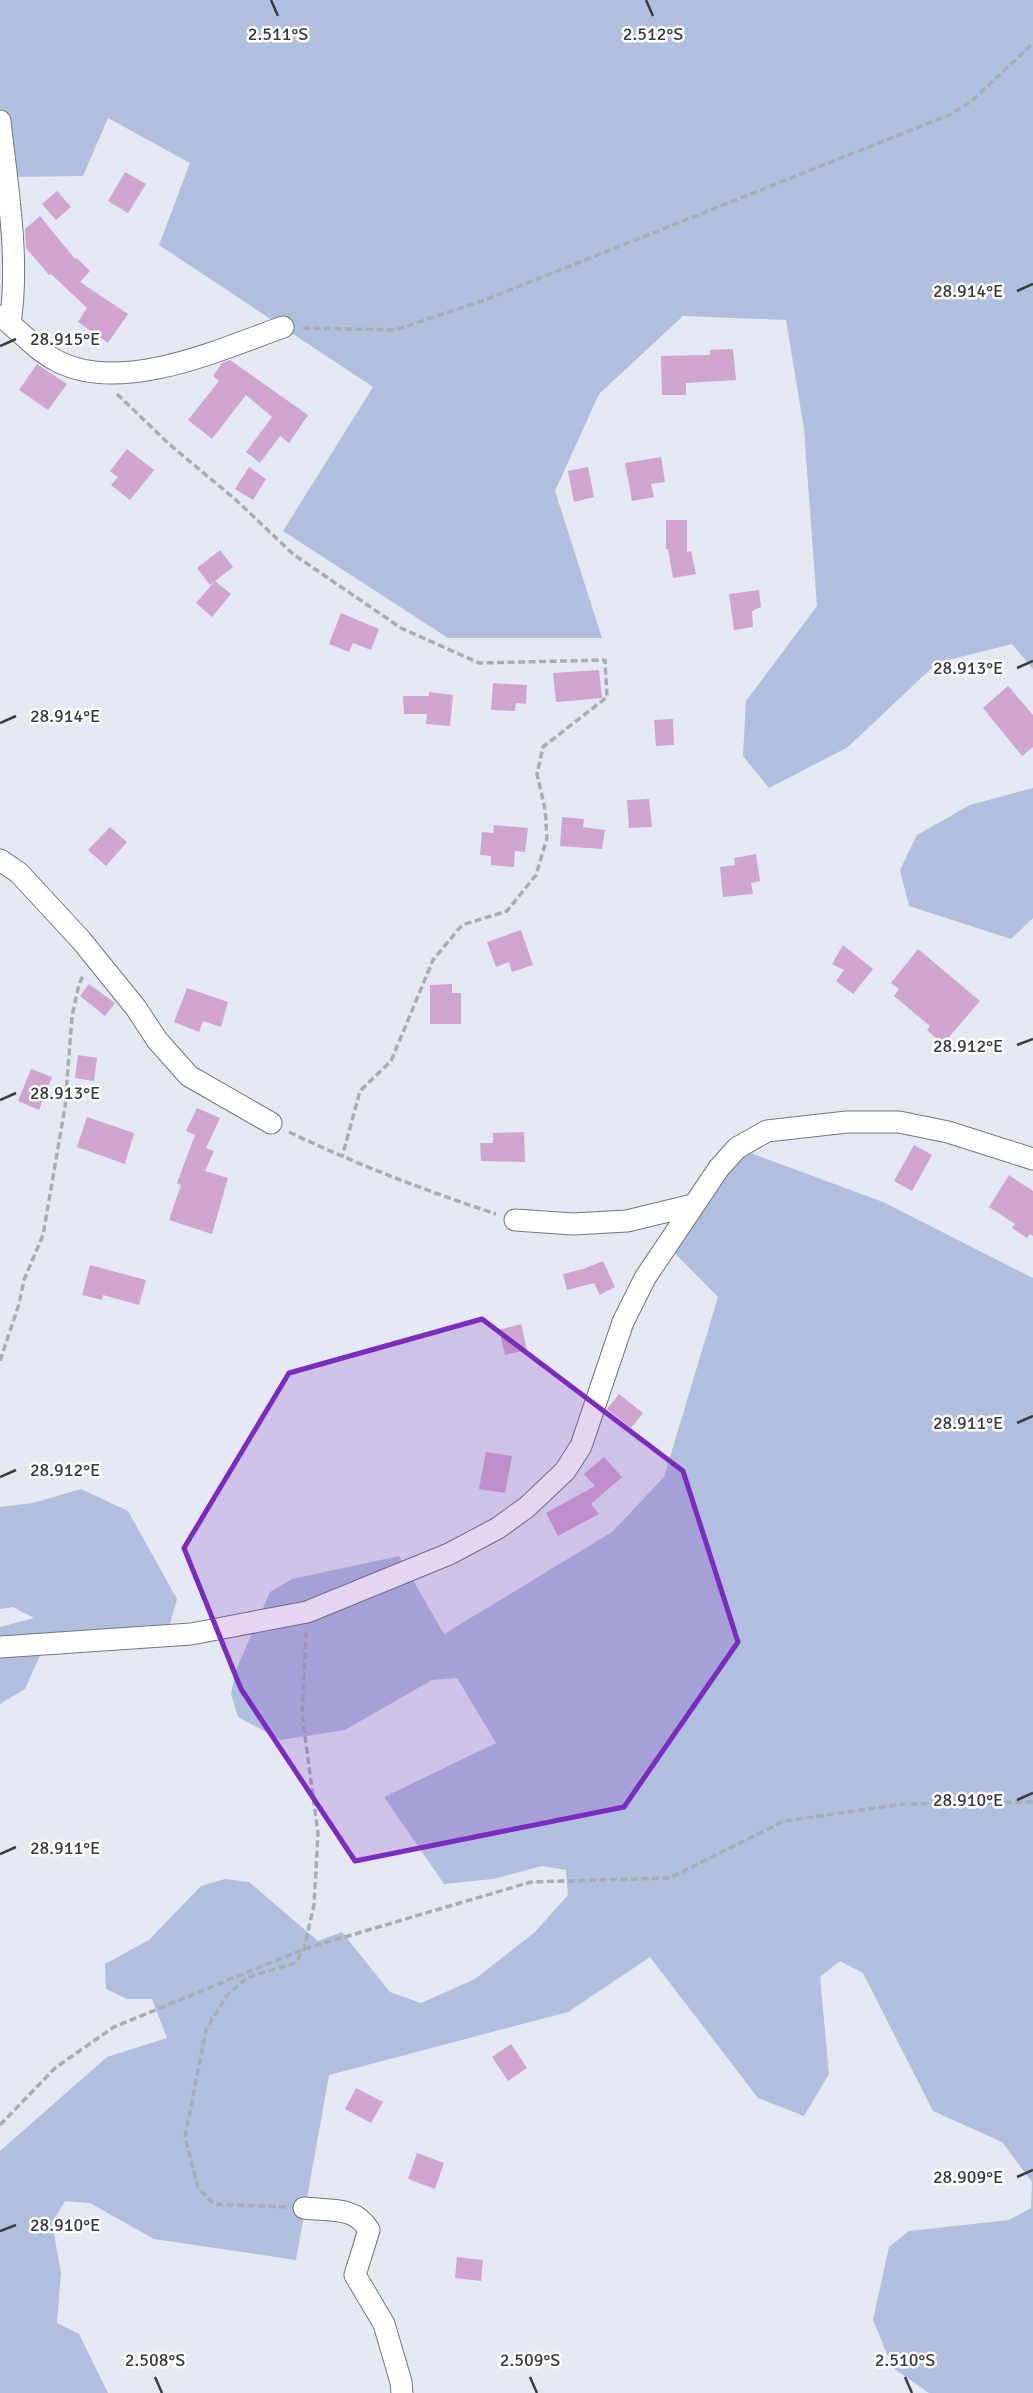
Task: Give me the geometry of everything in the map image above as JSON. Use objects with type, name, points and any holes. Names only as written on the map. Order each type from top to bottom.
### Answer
[{"type":"street","points":[[0,121],[14,294],[5,319],[43,353],[62,364],[83,371],[138,371],[192,359],[283,327]]},
{"type":"street","points":[[0,860],[19,873],[93,955],[136,1008],[157,1040],[189,1076],[271,1123]]},
{"type":"street","points":[[0,1647],[191,1634],[307,1612],[477,1541],[527,1507],[565,1471],[581,1446],[623,1322],[645,1278],[719,1168],[737,1148],[766,1131],[847,1122],[899,1122],[948,1132],[1033,1159]]},
{"type":"street","points":[[515,1220],[573,1224],[627,1221],[693,1205]]},
{"type":"street","points":[[304,2208],[354,2213],[363,2220],[369,2230],[355,2275],[384,2324],[402,2393]]},
{"type":"path","points":[[283,327],[395,330],[482,302],[949,115],[972,102],[1033,43]]},
{"type":"path","points":[[113,391],[293,554],[401,628],[479,663],[605,660],[607,697],[543,747],[537,774],[545,809],[547,838],[536,875],[507,911],[462,925],[433,960],[391,1060],[360,1091],[342,1157]]},
{"type":"path","points":[[0,1361],[24,1280],[43,1235],[65,1107],[72,1016],[79,984],[93,955]]},
{"type":"path","points":[[271,1123],[342,1157],[432,1193],[515,1220]]},
{"type":"path","points":[[304,2208],[214,2204],[198,2188],[185,2137],[206,2030],[227,1995],[248,1977],[296,1963],[304,1949],[314,1905],[318,1833],[302,1714],[307,1612]]},
{"type":"path","points":[[0,2125],[55,2068],[114,2027],[304,1949],[531,1882],[670,1878],[784,1821],[904,1804],[1033,1802]]},
{"type":"highlighted area","points":[[482,1319],[683,1471],[738,1642],[624,1807],[355,1861],[241,1689],[184,1548],[289,1373]]},
{"type":"shaded area","points":[[0,0],[1033,0],[1033,669],[1012,644],[937,663],[848,747],[769,788],[743,756],[746,701],[817,606],[804,429],[786,320],[683,316],[599,394],[555,491],[602,638],[448,638],[283,531],[373,387],[159,245],[190,163],[108,118],[83,176],[6,177],[0,121]]},
{"type":"shaded area","points":[[1033,788],[1033,918],[1011,939],[909,906],[900,870],[917,835],[970,805]]},
{"type":"shaded area","points":[[737,1148],[883,1202],[1033,1278],[1033,2393],[929,2393],[893,2368],[873,2320],[889,2247],[909,2231],[1009,2220],[1031,2208],[1032,2182],[1002,2142],[933,2111],[863,1973],[840,1961],[820,1977],[829,2074],[804,2116],[758,2098],[650,1957],[568,2012],[329,2075],[296,2260],[154,2239],[90,2203],[65,2201],[52,2223],[61,2273],[57,2323],[79,2334],[108,2393],[0,2393],[0,2151],[107,2057],[167,2038],[152,1999],[127,1999],[106,1989],[105,1964],[149,1940],[201,1886],[225,1879],[249,1882],[318,1941],[342,1932],[390,1992],[421,2003],[475,1979],[535,1932],[568,1895],[566,1870],[542,1866],[493,1879],[444,1884],[384,1797],[496,1743],[457,1678],[432,1680],[345,1730],[281,1740],[238,1717],[231,1694],[236,1670],[270,1592],[292,1579],[399,1556],[444,1634],[612,1532],[664,1477],[718,1297],[667,1245]]},
{"type":"shaded area","points":[[81,1489],[128,1511],[177,1599],[170,1624],[146,1633],[46,1642],[25,1689],[0,1704],[0,1627],[34,1618],[13,1607],[0,1609],[0,1507],[33,1503]]},
{"type":"building","points":[[125,172],[146,184],[128,213],[108,201]]},
{"type":"building","points":[[57,191],[71,207],[56,220],[42,204]]},
{"type":"building","points":[[40,216],[75,259],[90,271],[80,282],[128,314],[108,343],[78,322],[87,308],[49,275],[26,248],[25,229]]},
{"type":"building","points":[[733,349],[736,380],[686,383],[686,395],[662,395],[661,356],[710,355],[710,350]]},
{"type":"building","points":[[230,360],[308,415],[289,443],[280,436],[260,463],[246,452],[272,417],[246,395],[212,439],[188,420],[219,381],[213,376],[222,363]]},
{"type":"building","points":[[37,364],[67,384],[48,410],[19,390]]},
{"type":"building","points":[[127,449],[154,470],[130,500],[111,485],[118,477],[110,471]]},
{"type":"building","points":[[661,457],[665,482],[651,484],[654,497],[632,501],[625,463]]},
{"type":"building","points":[[249,467],[266,479],[253,500],[235,489]]},
{"type":"building","points":[[588,467],[594,497],[574,502],[568,471]]},
{"type":"building","points":[[666,520],[687,520],[687,552],[691,551],[696,574],[673,578],[666,549]]},
{"type":"building","points":[[220,550],[233,567],[210,585],[197,568]]},
{"type":"building","points":[[215,581],[231,594],[212,617],[196,603]]},
{"type":"building","points":[[759,590],[761,607],[752,611],[753,627],[734,630],[729,594]]},
{"type":"building","points":[[341,613],[379,629],[371,650],[353,643],[349,652],[329,644]]},
{"type":"building","points":[[599,670],[602,698],[556,702],[553,673]]},
{"type":"building","points":[[493,683],[527,685],[526,704],[516,703],[515,711],[491,710]]},
{"type":"building","points":[[1008,686],[1033,715],[1033,747],[1022,756],[983,708]]},
{"type":"building","points":[[429,692],[453,695],[450,726],[426,724],[427,714],[404,714],[403,696],[429,696]]},
{"type":"building","points":[[673,719],[674,745],[656,746],[654,720]]},
{"type":"building","points":[[649,799],[652,827],[629,828],[627,800]]},
{"type":"building","points":[[562,817],[584,819],[583,827],[605,830],[602,849],[560,846]]},
{"type":"building","points":[[494,825],[528,828],[525,852],[515,851],[514,867],[491,865],[491,856],[480,855],[482,832],[493,833]]},
{"type":"building","points":[[110,827],[127,842],[106,866],[88,850]]},
{"type":"building","points":[[756,854],[760,881],[751,883],[753,894],[723,897],[720,867],[735,865],[734,858]]},
{"type":"building","points":[[521,930],[533,965],[512,972],[509,962],[496,967],[487,942]]},
{"type":"building","points":[[843,945],[873,969],[853,994],[836,981],[844,970],[832,964]]},
{"type":"building","points":[[918,949],[980,1001],[943,1044],[927,1030],[930,1026],[894,996],[899,989],[891,983]]},
{"type":"building","points":[[89,984],[115,1003],[105,1016],[80,996]]},
{"type":"building","points":[[452,984],[452,993],[461,993],[461,1024],[430,1024],[430,985]]},
{"type":"building","points":[[187,988],[228,1002],[221,1027],[203,1021],[199,1032],[174,1022]]},
{"type":"building","points":[[78,1055],[97,1058],[94,1081],[75,1078]]},
{"type":"building","points":[[31,1069],[52,1077],[39,1110],[18,1101]]},
{"type":"building","points":[[197,1108],[220,1118],[206,1148],[214,1151],[205,1171],[228,1178],[212,1234],[169,1220],[181,1185],[177,1183],[195,1135],[186,1131]]},
{"type":"building","points":[[87,1117],[134,1133],[125,1164],[77,1147]]},
{"type":"building","points":[[524,1132],[525,1162],[481,1161],[480,1143],[493,1143],[493,1133]]},
{"type":"building","points":[[914,1145],[932,1155],[912,1191],[894,1181]]},
{"type":"building","points":[[1009,1175],[1033,1191],[1033,1236],[1030,1234],[1027,1238],[1012,1228],[1015,1224],[989,1207]]},
{"type":"building","points":[[603,1261],[615,1287],[600,1295],[594,1283],[567,1290],[563,1274]]},
{"type":"building","points":[[90,1265],[146,1280],[139,1305],[103,1295],[102,1300],[82,1295]]},
{"type":"building","points":[[521,1324],[527,1350],[505,1355],[499,1330]]},
{"type":"building","points":[[619,1394],[643,1413],[631,1428],[607,1409]]},
{"type":"building","points":[[486,1452],[512,1456],[505,1493],[479,1489]]},
{"type":"building","points":[[604,1457],[622,1477],[591,1504],[599,1514],[558,1536],[546,1513],[595,1486],[584,1474]]},
{"type":"building","points":[[511,2044],[527,2068],[508,2081],[492,2057]]},
{"type":"building","points":[[356,2088],[383,2102],[371,2123],[345,2109]]},
{"type":"building","points":[[417,2153],[444,2163],[435,2189],[408,2179]]},
{"type":"building","points":[[457,2257],[483,2260],[481,2281],[455,2278]]}]
